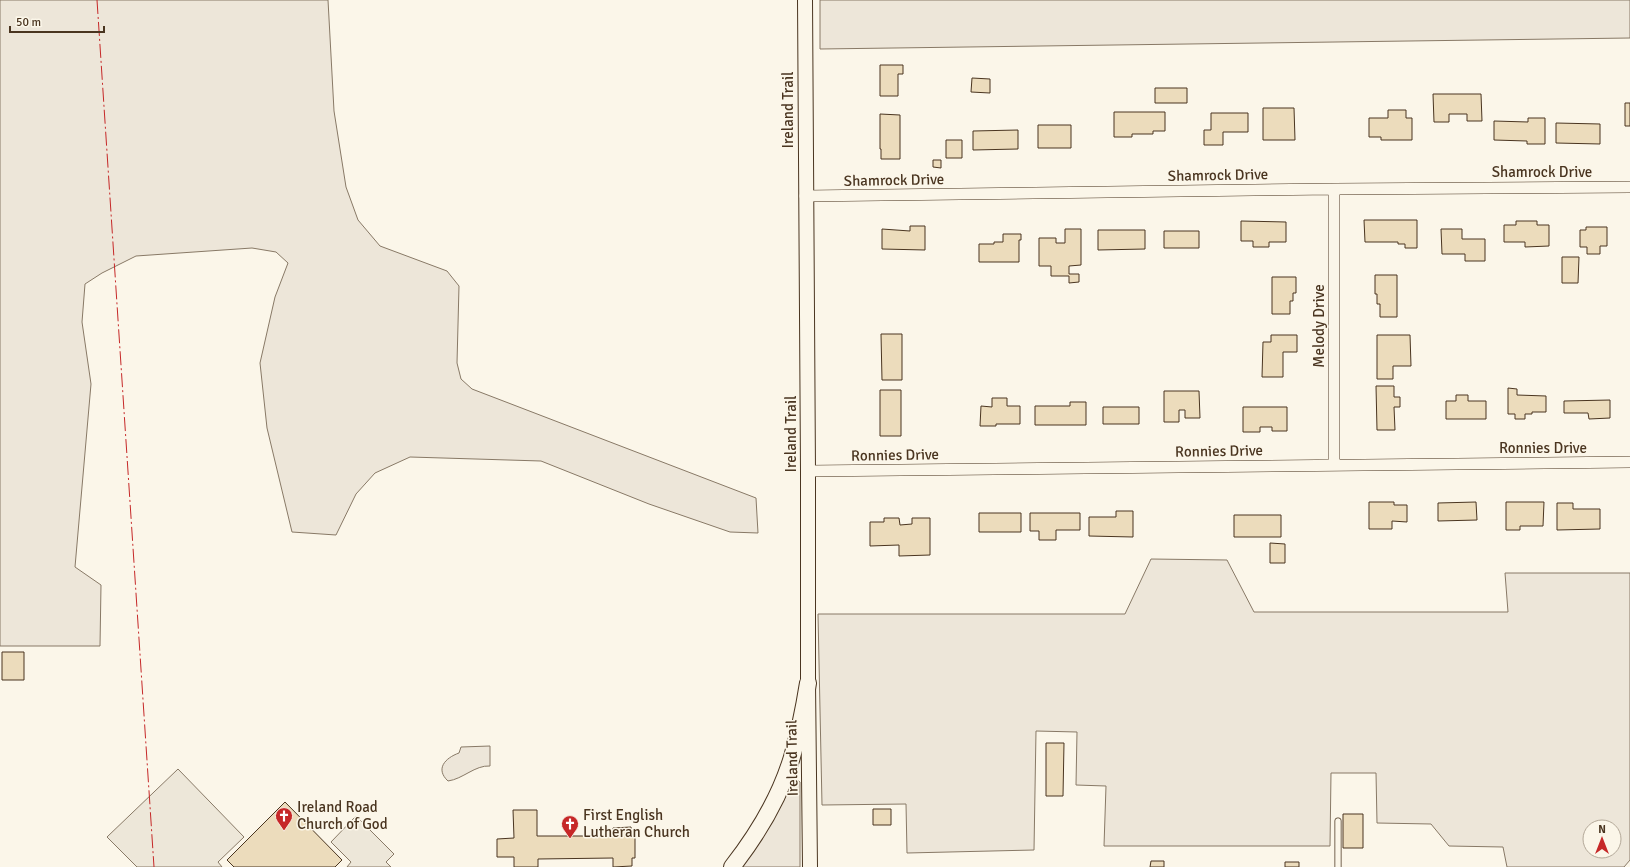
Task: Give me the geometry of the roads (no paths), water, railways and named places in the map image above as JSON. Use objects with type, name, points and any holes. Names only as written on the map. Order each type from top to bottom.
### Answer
[{"type":"main road","points":[[732,867],[764,821],[792,759],[808,683]]},
{"type":"street","name":"Ireland Trail","points":[[805,0],[810,867]]},
{"type":"street","name":"Shamrock Drive","points":[[806,196],[1334,189],[1630,187]]},
{"type":"street","name":"Melody Drive","points":[[1334,189],[1334,464]]},
{"type":"street","name":"Ronnies Drive","points":[[808,471],[1334,464],[1630,462]]},
{"type":"lane","points":[[1338,821],[1338,867]]},
{"type":"place","name":"Ireland Road Church of God","points":[[284,831]]},
{"type":"place","name":"First English Lutheran Church","points":[[570,839]]}]
